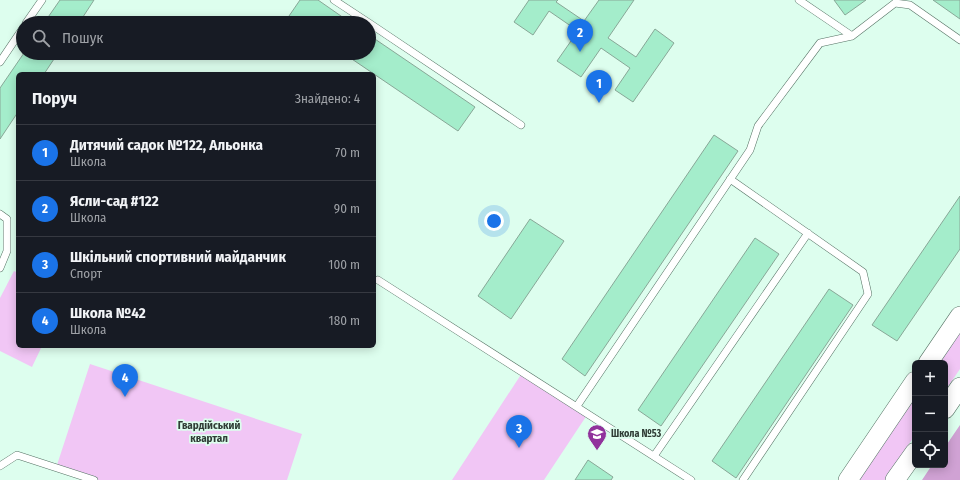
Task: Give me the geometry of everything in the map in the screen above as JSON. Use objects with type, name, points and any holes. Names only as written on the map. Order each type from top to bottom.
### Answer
[{"type":"main road","points":[[930,360],[960,316]]},
{"type":"main road","points":[[848,480],[912,386]]},
{"type":"main road","points":[[948,405],[960,387]]},
{"type":"main road","points":[[895,480],[912,456]]},
{"type":"lane","points":[[31,16],[42,0]]},
{"type":"lane","points":[[334,0],[358,16]]},
{"type":"lane","points":[[799,0],[852,36]]},
{"type":"lane","points":[[577,406],[750,150],[758,126],[820,43],[852,36],[895,3],[910,5],[960,40]]},
{"type":"lane","points":[[376,28],[521,125]]},
{"type":"lane","points":[[0,62],[16,38]]},
{"type":"lane","points":[[730,179],[863,272],[868,294],[743,480]]},
{"type":"lane","points":[[0,214],[7,219],[7,251],[0,268]]},
{"type":"lane","points":[[654,456],[808,233]]},
{"type":"lane","points":[[378,280],[577,406],[690,480]]},
{"type":"lane","points":[[0,466],[17,455],[94,480]]},
{"type":"shaded area","points":[[14,271],[16,272],[16,348],[41,348],[32,367],[0,351],[0,298]]},
{"type":"shaded area","points":[[960,330],[960,369],[948,387],[948,360],[939,360]]},
{"type":"shaded area","points":[[90,364],[302,434],[287,480],[93,480],[56,468]]},
{"type":"shaded area","points":[[522,373],[587,415],[544,480],[452,480]]},
{"type":"shaded area","points":[[912,400],[912,440],[885,480],[858,480]]},
{"type":"shaded area","points":[[960,425],[960,480],[922,480],[930,468],[948,468],[948,443]]},
{"type":"building","points":[[60,0],[94,0],[84,16],[49,16]]},
{"type":"building","points":[[300,0],[318,0],[341,16],[289,16]]},
{"type":"building","points":[[529,0],[558,0],[556,2],[584,21],[599,0],[634,0],[608,38],[636,57],[655,29],[674,43],[633,102],[615,90],[630,68],[601,48],[581,77],[557,61],[578,31],[549,11],[533,35],[514,22]]},
{"type":"building","points":[[834,0],[866,0],[845,15]]},
{"type":"building","points":[[933,0],[960,0],[960,19]]},
{"type":"building","points":[[376,40],[475,107],[458,131],[376,75],[376,72],[371,72],[353,60],[376,60]]},
{"type":"building","points":[[19,60],[53,60],[45,72],[16,72],[16,115],[0,139],[0,88]]},
{"type":"building","points":[[714,135],[738,151],[585,376],[562,359]]},
{"type":"building","points":[[960,196],[960,249],[897,341],[872,325]]},
{"type":"building","points":[[530,219],[564,241],[511,319],[478,296]]},
{"type":"building","points":[[755,238],[779,254],[661,426],[638,410]]},
{"type":"building","points":[[829,289],[853,305],[736,478],[712,461]]},
{"type":"building","points":[[588,460],[613,477],[611,480],[575,480]]},
{"type":"place","name":"Ясли-сад #122","points":[[580,52]]},
{"type":"place","name":"Дитячий садок №122, Альонка","points":[[599,103]]},
{"type":"place","name":"Школа №42","points":[[125,397]]},
{"type":"place","name":"Шкільний спортивний майданчик","points":[[519,448]]},
{"type":"place","name":"Школа №53","points":[[597,451]]},
{"type":"district","name":"Гвардійський квартал","points":[[209,431]]}]
